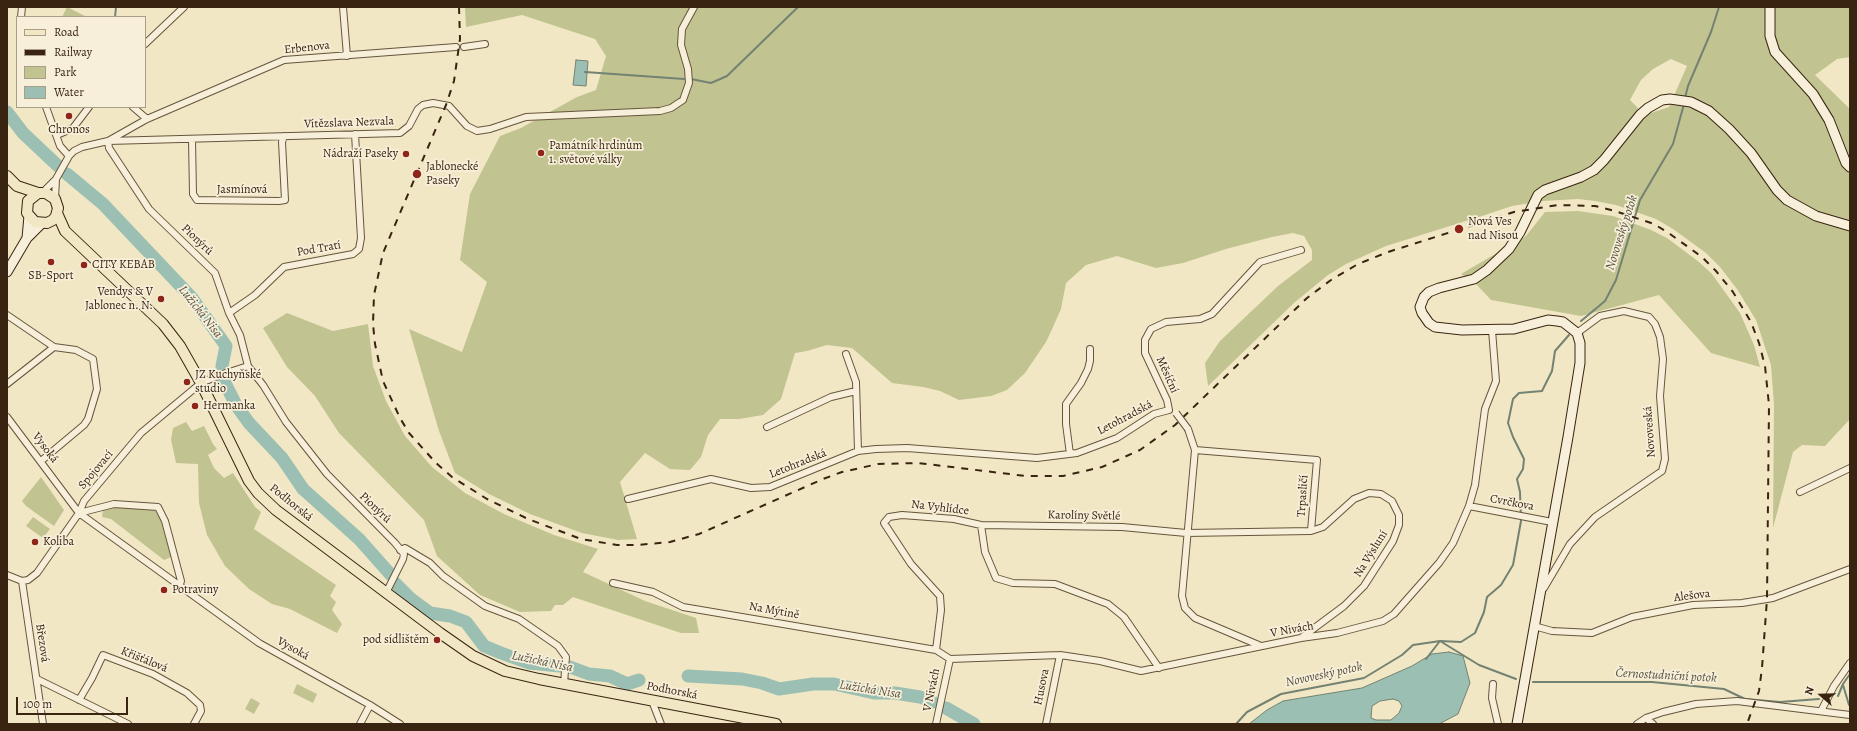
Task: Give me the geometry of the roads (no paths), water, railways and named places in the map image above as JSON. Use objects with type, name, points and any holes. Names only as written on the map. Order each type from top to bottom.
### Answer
[{"type":"main road","points":[[7,176],[17,186],[27,205],[28,216],[35,222],[65,231]]},
{"type":"main road","points":[[17,186],[50,195],[55,199]]},
{"type":"main road","points":[[27,205],[30,198],[41,193]]},
{"type":"main road","name":"Podhorská","points":[[55,199],[58,206],[57,213],[65,231],[169,332],[180,346],[201,384],[249,481],[258,493],[276,510],[440,632],[485,663],[512,673],[565,679],[652,701],[776,724]]},
{"type":"main road","points":[[44,224],[53,220],[57,213]]},
{"type":"street","points":[[146,43],[184,7]]},
{"type":"street","points":[[343,7],[347,56]]},
{"type":"street","points":[[1770,7],[1770,36],[1775,52],[1813,94],[1829,120],[1846,163],[1850,167]]},
{"type":"street","name":"Vítězslava Nezvala","points":[[108,141],[403,132],[409,126],[418,109],[423,105],[433,103],[450,106],[467,126],[477,131],[490,129],[526,117],[660,111],[671,108],[683,100],[689,83],[688,69],[681,45],[682,30],[692,9]]},
{"type":"street","points":[[464,46],[486,44]]},
{"type":"street","name":"Erbenova","points":[[108,141],[147,119],[284,60],[456,47]]},
{"type":"street","points":[[1577,333],[1563,322],[1548,320],[1514,330],[1462,330],[1435,327],[1424,318],[1420,307],[1424,298],[1429,292],[1474,279],[1487,270],[1509,249],[1520,232],[1536,197],[1545,190],[1582,177],[1594,170],[1648,108],[1662,100],[1680,100],[1691,102],[1709,111],[1751,152],[1777,190],[1787,200],[1816,216],[1850,226]]},
{"type":"street","points":[[46,108],[60,146],[69,156]]},
{"type":"street","points":[[57,135],[73,128],[88,108]]},
{"type":"street","points":[[134,108],[147,119]]},
{"type":"street","name":"Pod Tratí","points":[[229,313],[255,295],[284,267],[353,254],[359,249],[361,238],[355,134]]},
{"type":"street","name":"Jasmínová","points":[[192,139],[194,198],[197,200],[280,201],[285,200],[282,142],[284,136]]},
{"type":"street","points":[[55,199],[58,177],[69,156],[74,151],[82,147],[108,141]]},
{"type":"street","name":"Pionýrů","points":[[108,141],[109,148],[149,209],[215,273],[229,313],[240,335],[248,366],[263,385],[286,422],[326,474],[400,550],[405,548],[430,563],[443,576],[485,606],[519,619],[558,646],[564,653],[567,663],[565,679]]},
{"type":"street","points":[[41,193],[58,177]]},
{"type":"street","points":[[27,238],[28,216]]},
{"type":"street","points":[[7,272],[27,238],[44,224]]},
{"type":"street","name":"Měsíční","points":[[1261,646],[1195,618],[1185,608],[1182,596],[1186,533],[1195,450],[1188,429],[1176,413],[1169,410],[1167,400],[1145,353],[1145,340],[1151,329],[1166,322],[1200,319],[1212,314],[1260,262],[1301,250]]},
{"type":"street","name":"Novoveská","points":[[1517,724],[1538,598],[1580,363],[1580,343],[1577,333],[1600,316],[1624,311],[1649,317],[1655,324],[1660,337],[1663,359],[1660,396],[1665,459],[1662,471],[1595,517],[1570,544],[1538,598]]},
{"type":"street","points":[[7,315],[54,347],[76,350],[93,359],[97,388],[88,419],[84,425],[41,461]]},
{"type":"street","name":"V Nivách","points":[[936,724],[950,659],[1060,655],[1100,661],[1142,671],[1301,638],[1337,633],[1383,621],[1394,614],[1439,563],[1454,543],[1469,506],[1475,485],[1486,409],[1496,381],[1492,330]]},
{"type":"street","points":[[7,384],[54,347]]},
{"type":"street","points":[[1070,454],[1066,424],[1066,404],[1081,384],[1088,369],[1090,349]]},
{"type":"street","points":[[846,354],[856,382],[858,451]]},
{"type":"street","points":[[201,384],[222,374],[248,366]]},
{"type":"street","name":"Spojovací","points":[[22,581],[28,580],[37,573],[79,512],[84,501],[141,433],[201,384]]},
{"type":"street","points":[[768,427],[831,397],[856,391]]},
{"type":"street","name":"Letohradská","points":[[628,499],[711,479],[751,488],[770,487],[858,451],[876,449],[907,448],[1037,458],[1070,454],[1117,438],[1154,414],[1169,410]]},
{"type":"street","name":"Vysoká","points":[[7,417],[41,461],[67,499],[79,512],[180,584],[259,643],[370,705],[400,724]]},
{"type":"street","name":"Trpasličí","points":[[1186,533],[1311,531],[1317,460],[1195,450]]},
{"type":"street","points":[[1800,492],[1850,468]]},
{"type":"street","name":"Na Výsluní","points":[[1301,638],[1344,606],[1364,586],[1398,531],[1399,515],[1392,501],[1381,494],[1369,492],[1354,499],[1323,527],[1311,531]]},
{"type":"street","points":[[79,512],[114,504],[158,507],[165,521],[181,581],[180,584]]},
{"type":"street","name":"Cvrčkova","points":[[1469,506],[1552,522]]},
{"type":"street","name":"Na Vyhlídce","points":[[936,650],[941,610],[940,596],[911,564],[884,523],[889,517],[902,515],[954,520],[981,525],[985,552],[996,578],[1013,583],[1055,584],[1108,604],[1124,616],[1159,668]]},
{"type":"street","name":"Karolíny Světlé","points":[[981,525],[1122,527],[1186,533]]},
{"type":"street","points":[[386,592],[403,559],[404,554],[400,550]]},
{"type":"street","name":"Alešova","points":[[1534,626],[1552,631],[1592,633],[1632,617],[1693,604],[1742,603],[1773,598],[1850,569]]},
{"type":"street","points":[[7,575],[22,581]]},
{"type":"street","name":"Březová","points":[[22,581],[43,724]]},
{"type":"street","name":"Na Mýtině","points":[[613,582],[653,592],[683,607],[936,650],[950,659]]},
{"type":"street","name":"Křišťálová","points":[[79,700],[103,655],[153,674],[187,693],[200,705],[201,711],[194,724]]},
{"type":"street","name":"Husova","points":[[1046,724],[1060,655]]},
{"type":"street","points":[[1821,711],[1834,686],[1850,664]]},
{"type":"street","points":[[37,679],[128,724]]},
{"type":"street","points":[[1493,684],[1492,698],[1498,724]]},
{"type":"street","points":[[652,701],[661,724]]},
{"type":"street","points":[[1637,724],[1646,718],[1663,712],[1696,704],[1737,701],[1850,715]]},
{"type":"street","points":[[360,724],[370,705]]},
{"type":"street","points":[[1646,718],[1653,724]]},
{"type":"water","points":[[576,60],[588,61],[586,86],[573,85]]},
{"type":"water","points":[[1449,652],[1463,656],[1470,683],[1458,714],[1439,724],[1249,724],[1267,710],[1283,701],[1362,688],[1412,666],[1432,654]],"holes":[[[1393,699],[1399,701],[1402,706],[1399,713],[1391,720],[1376,720],[1371,718],[1372,706],[1380,701]]]},
{"type":"waterway","points":[[115,16],[116,7]]},
{"type":"waterway","points":[[691,79],[711,83],[727,76],[798,7]]},
{"type":"waterway","name":"Novoveský potok","points":[[1685,98],[1688,86],[1711,32],[1719,7]]},
{"type":"waterway","points":[[585,72],[684,79]]},
{"type":"waterway","name":"Novoveský potok","points":[[1581,321],[1605,301],[1616,280],[1640,200],[1673,144],[1684,104]]},
{"type":"waterway","name":"Lužická Nisa","points":[[7,112],[23,133],[58,166]]},
{"type":"waterway","name":"Lužická Nisa","points":[[67,174],[103,204],[192,298],[226,346],[222,366],[223,379],[236,405],[249,423],[282,458],[303,489],[359,539],[391,575]]},
{"type":"waterway","name":"Novoveský potok","points":[[1236,724],[1247,712],[1281,694],[1364,678],[1402,655],[1413,645],[1440,641],[1461,642],[1475,633],[1484,612],[1487,597],[1501,585],[1513,565],[1521,521],[1520,492],[1517,479],[1523,469],[1524,459],[1508,423],[1513,399],[1519,393],[1542,391],[1552,371],[1555,351],[1569,335]]},
{"type":"waterway","name":"Lužická Nisa","points":[[395,583],[411,599],[430,613],[450,616],[466,622],[484,646],[501,653],[529,663],[570,667],[589,674],[610,676],[627,684],[639,680]]},
{"type":"waterway","name":"Černostudniční potok","points":[[1426,659],[1440,641],[1479,665],[1516,679]]},
{"type":"waterway","name":"Černostudniční potok","points":[[1838,696],[1843,684],[1850,674]]},
{"type":"waterway","name":"Lužická Nisa","points":[[688,676],[742,679],[762,683],[779,689],[813,684],[834,684],[874,693],[895,693],[920,697],[933,702]]},
{"type":"waterway","name":"Černostudniční potok","points":[[1533,682],[1652,682],[1724,689],[1745,699],[1780,702],[1819,699]]},
{"type":"waterway","points":[[1843,685],[1849,705]]},
{"type":"waterway","name":"Lužická Nisa","points":[[946,708],[974,724]]},
{"type":"railway","points":[[459,7],[460,39],[454,81],[446,105],[383,253],[374,295],[373,324],[375,344],[383,381],[400,418],[409,433],[436,463],[452,477],[487,499],[528,519],[581,539],[617,545],[637,545],[670,542],[699,534],[823,479],[842,472],[878,464],[918,463],[1026,476],[1063,476],[1102,467],[1140,450],[1175,425],[1307,298],[1331,280],[1358,264],[1388,252],[1514,212],[1558,205],[1595,206],[1654,224],[1702,257],[1733,292],[1751,322],[1759,343],[1765,366],[1769,405],[1767,599],[1759,691],[1747,724]]},
{"type":"place","name":"Chronos","points":[[69,116]]},
{"type":"place","name":"Památník hrdinům 1. světové války","points":[[541,153]]},
{"type":"place","name":"Nádraží Paseky","points":[[406,154]]},
{"type":"place","name":"Jablonecké Paseky","points":[[417,174]]},
{"type":"place","name":"Nová Ves nad Nisou","points":[[1459,229]]},
{"type":"place","name":"SB-Sport","points":[[51,262]]},
{"type":"place","name":"CITY KEBAB","points":[[84,265]]},
{"type":"place","name":"Vendys & V Jablonec n. N.","points":[[161,299]]},
{"type":"place","name":"JZ Kuchyňské studio","points":[[187,382]]},
{"type":"place","name":"Hermanka","points":[[195,406]]},
{"type":"place","name":"Koliba","points":[[35,542]]},
{"type":"place","name":"Potraviny","points":[[164,590]]},
{"type":"place","name":"pod sídlištěm","points":[[437,640]]}]
